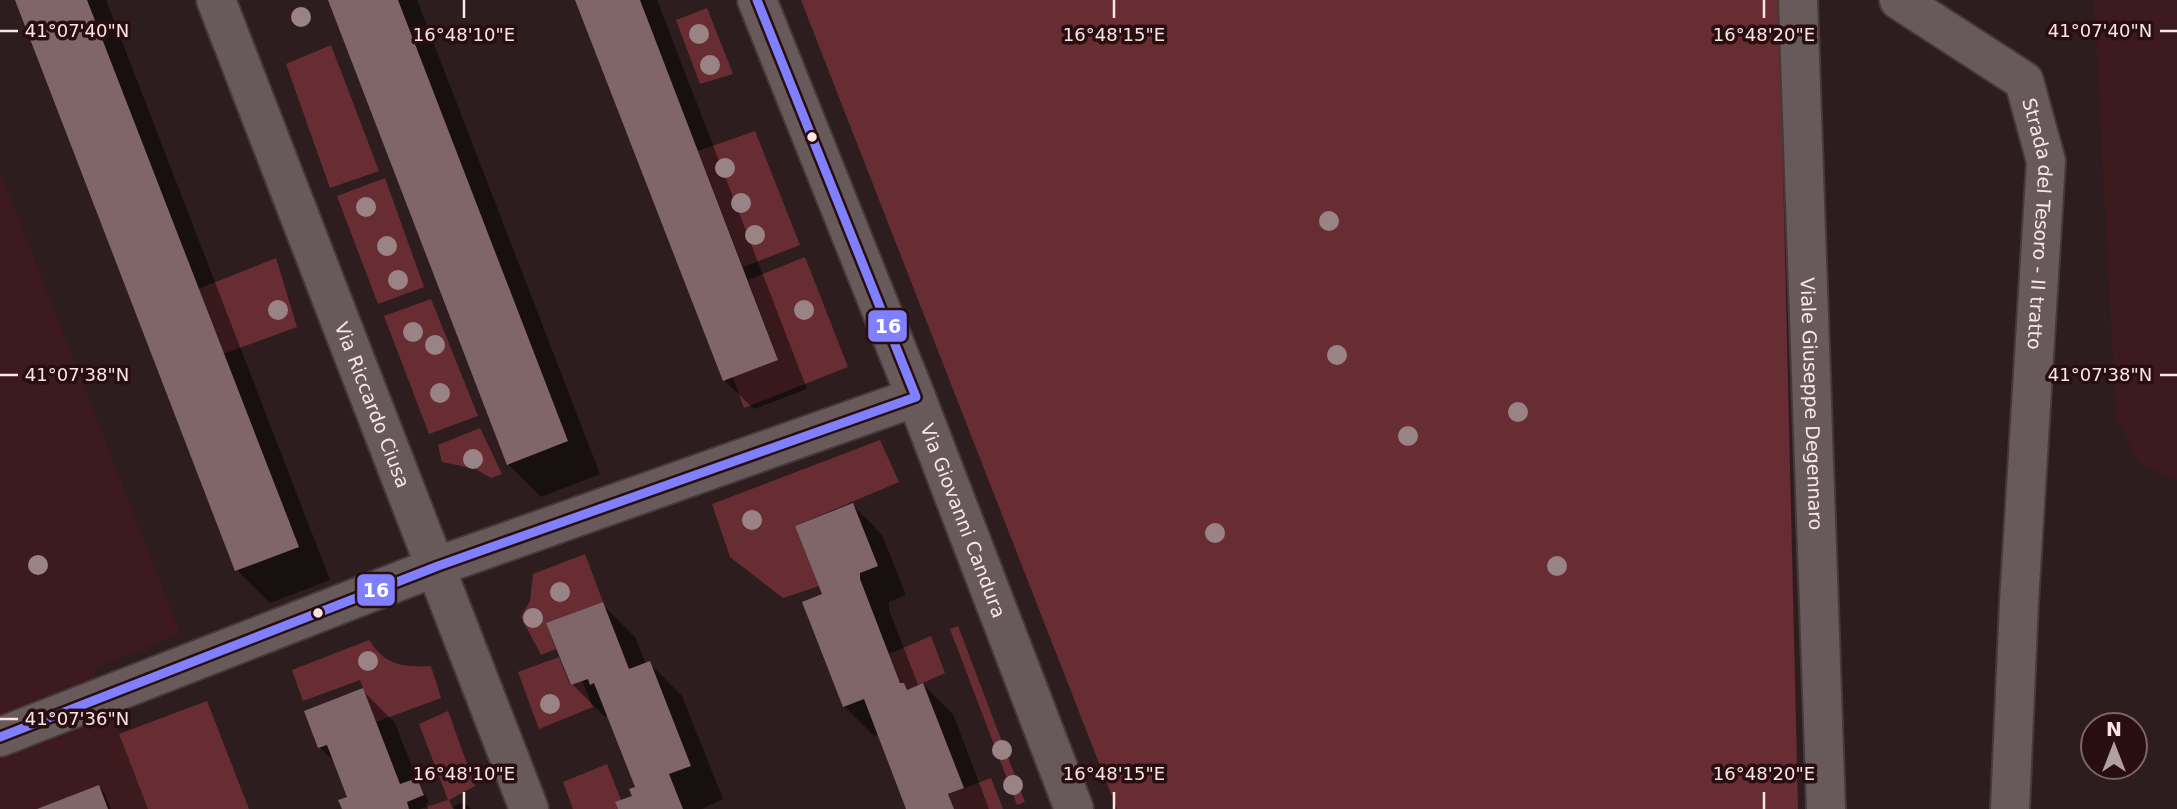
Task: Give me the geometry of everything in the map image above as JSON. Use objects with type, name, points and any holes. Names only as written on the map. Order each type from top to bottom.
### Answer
[{"type":"street","name":"Via Riccardo Ciusa","points":[[216,0],[438,566],[529,809]]},
{"type":"street","name":"Via Giovanni Candura","points":[[757,0],[916,397],[1074,809]]},
{"type":"street","name":"Viale Giuseppe Degennaro","points":[[1798,0],[1826,809]]},
{"type":"street","name":"Strada del Tesoro - II tratto","points":[[1899,0],[2024,80],[2046,161],[2018,615],[2010,809]]},
{"type":"street","points":[[0,737],[438,566],[916,397]]},
{"type":"shaded area","points":[[801,0],[1779,0],[1798,809],[1117,809]]},
{"type":"shaded area","points":[[2094,0],[2177,0],[2177,480],[2138,462],[2116,416]]},
{"type":"shaded area","points":[[707,8],[733,74],[700,84],[676,20]]},
{"type":"shaded area","points":[[331,45],[379,171],[330,188],[286,64]]},
{"type":"shaded area","points":[[755,131],[800,245],[743,267],[698,151]]},
{"type":"shaded area","points":[[0,171],[180,633],[94,669],[148,809],[0,809]]},
{"type":"shaded area","points":[[385,178],[424,287],[378,304],[337,196]]},
{"type":"shaded area","points":[[805,257],[848,367],[744,408],[733,377],[778,359],[748,280]]},
{"type":"shaded area","points":[[276,258],[297,327],[223,354],[198,289]]},
{"type":"shaded area","points":[[431,299],[478,416],[429,434],[384,316]]},
{"type":"shaded area","points":[[480,428],[502,474],[491,478],[476,469],[442,462],[438,445]]},
{"type":"shaded area","points":[[880,440],[899,482],[795,526],[819,586],[783,598],[730,557],[712,504]]},
{"type":"shaded area","points":[[585,554],[603,602],[546,623],[556,649],[541,655],[521,617],[530,601],[533,574]]},
{"type":"shaded area","points":[[958,626],[1025,802],[1017,805],[950,629]]},
{"type":"shaded area","points":[[931,636],[945,673],[907,690],[900,683],[889,654]]},
{"type":"shaded area","points":[[369,640],[388,660],[403,665],[431,666],[441,698],[376,722],[360,680],[303,701],[292,670]]},
{"type":"shaded area","points":[[559,657],[570,685],[582,681],[593,707],[539,729],[518,672]]},
{"type":"shaded area","points":[[207,701],[249,809],[148,809],[119,734]]},
{"type":"shaded area","points":[[448,711],[475,786],[449,800],[453,809],[420,809],[448,800],[419,724]]},
{"type":"shaded area","points":[[607,764],[621,800],[615,802],[618,809],[573,809],[563,782]]},
{"type":"shaded area","points":[[991,778],[1003,809],[954,809],[948,794]]},
{"type":"building","points":[[15,0],[87,0],[299,547],[235,571]]},
{"type":"building","points":[[328,0],[398,0],[568,441],[507,465]]},
{"type":"building","points":[[575,0],[640,0],[778,360],[723,381]]},
{"type":"building","points":[[853,503],[878,566],[860,573],[860,579],[900,683],[904,683],[907,690],[923,683],[964,788],[948,794],[954,809],[906,809],[864,699],[843,707],[802,602],[822,594],[795,526]]},
{"type":"building","points":[[603,602],[629,669],[650,661],[691,766],[669,774],[683,809],[618,809],[615,802],[632,796],[629,789],[635,787],[594,683],[590,685],[588,679],[571,685],[546,623]]},
{"type":"building","points":[[363,688],[400,784],[417,778],[424,795],[407,802],[409,809],[342,809],[338,800],[347,797],[327,745],[318,748],[304,711]]},
{"type":"building","points":[[99,785],[108,809],[37,809]]},
{"type":"transit line","name":"16","points":[[0,737],[438,566],[916,397],[757,0]]}]
